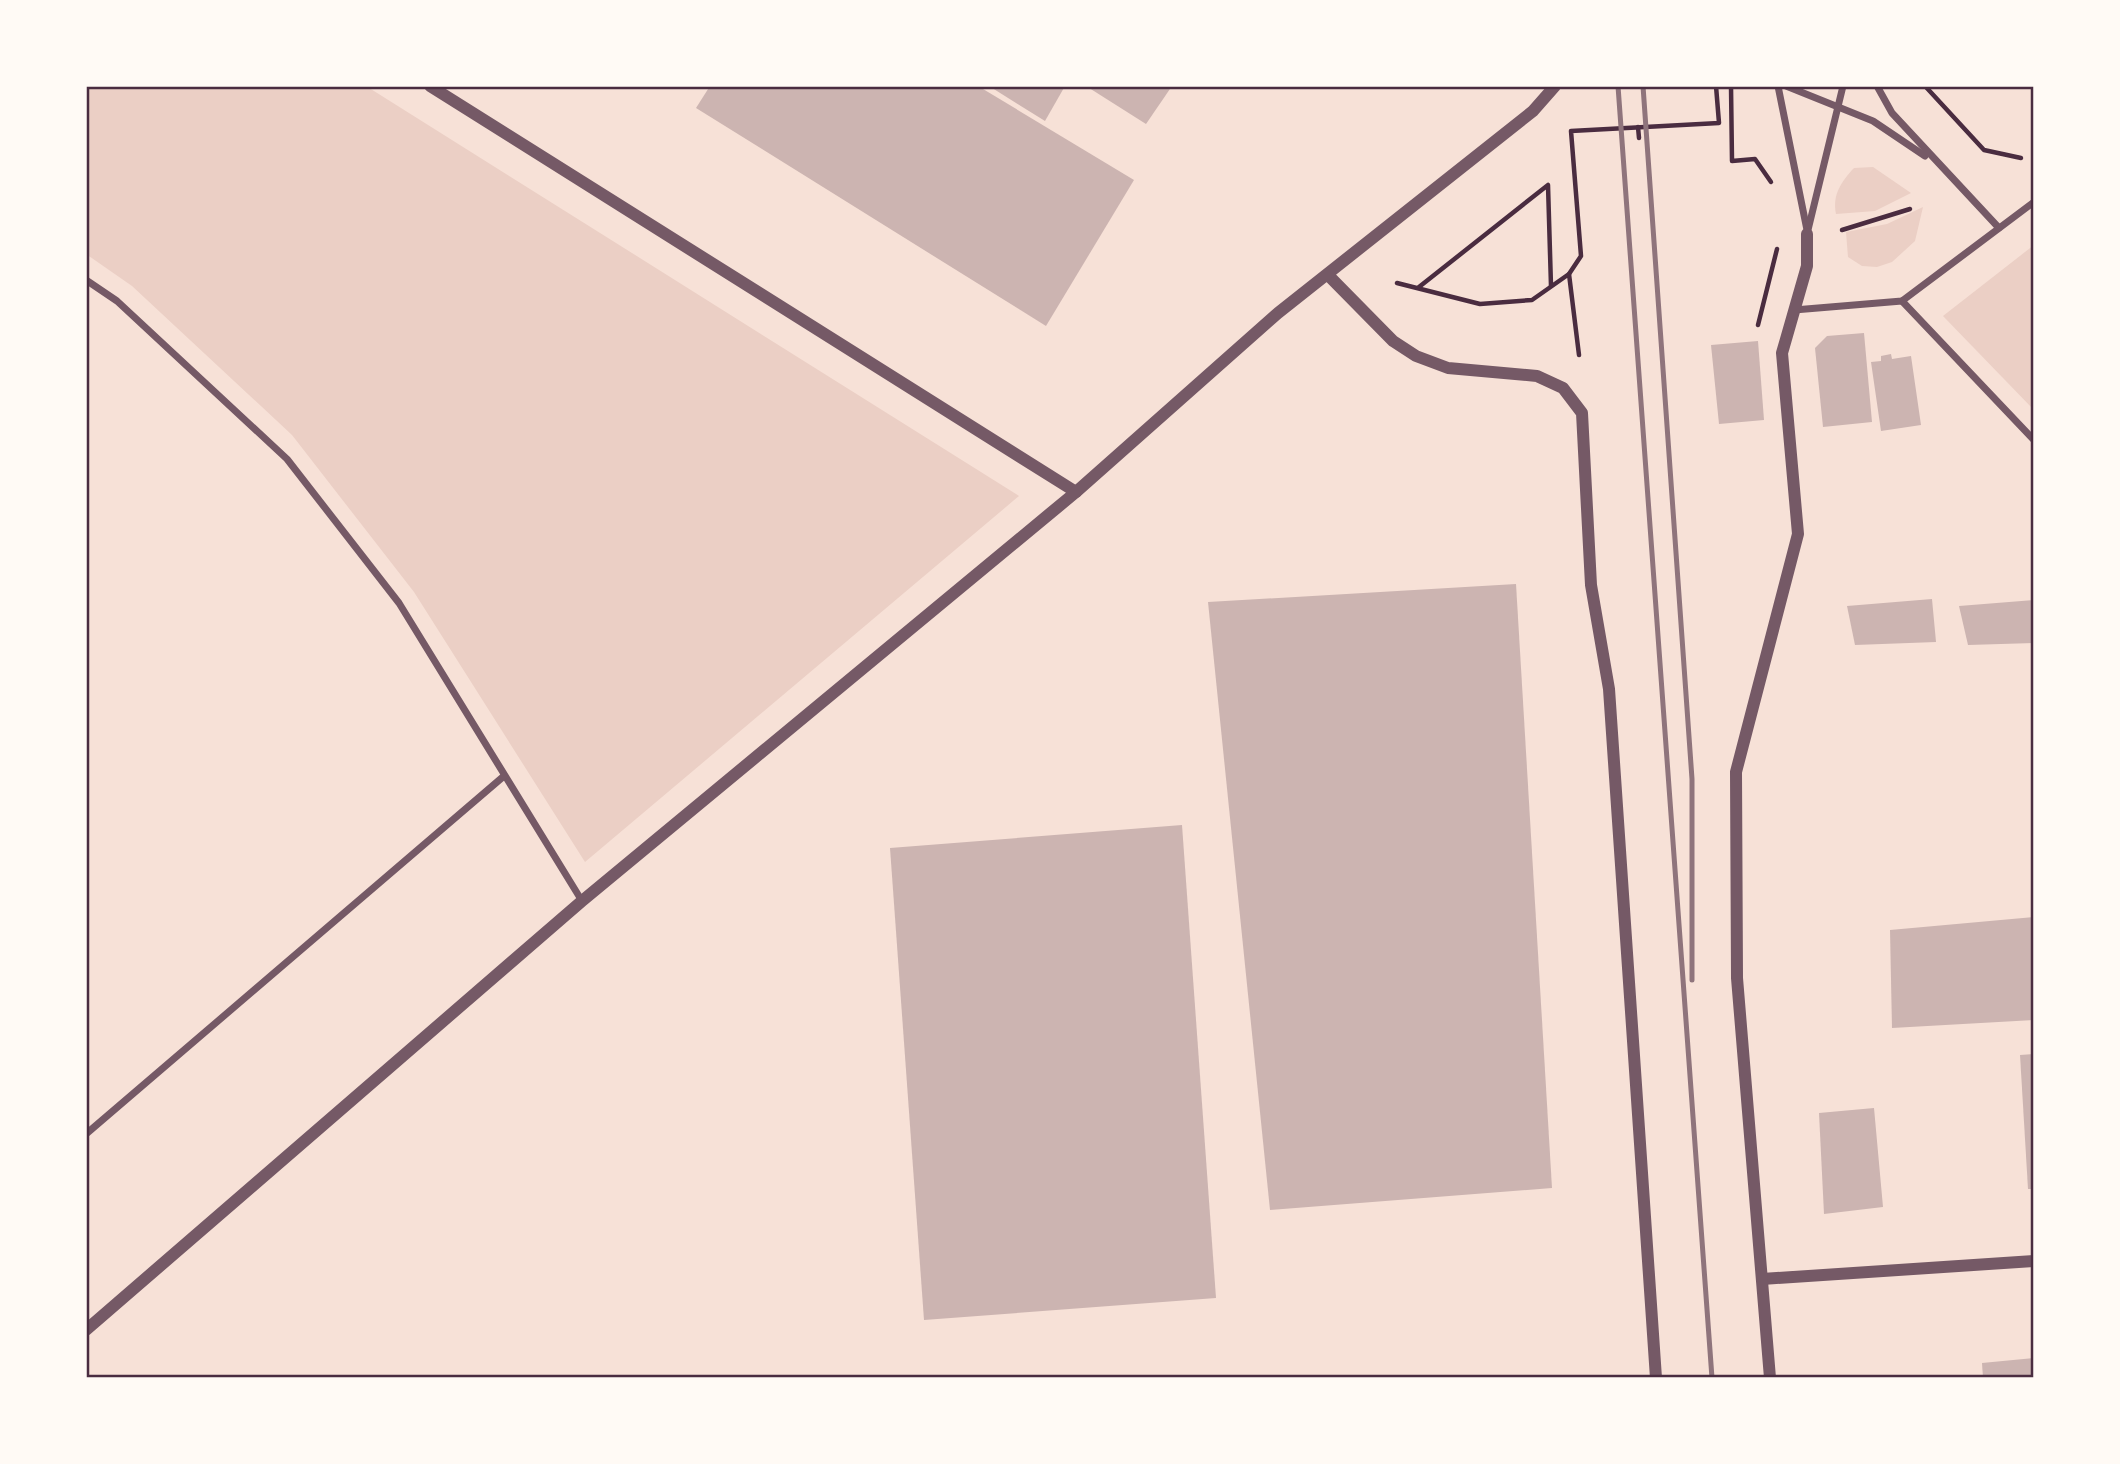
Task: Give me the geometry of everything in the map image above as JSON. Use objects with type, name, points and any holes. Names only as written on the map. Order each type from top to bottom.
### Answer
[{"type":"street","points":[[430,86],[1076,492]]},
{"type":"street","points":[[86,1330],[582,901],[1076,492],[1278,313],[1533,111],[1555,86]]},
{"type":"street","points":[[1770,1378],[1737,978],[1736,772],[1798,534],[1782,353],[1807,266],[1807,234],[1778,86]]},
{"type":"street","points":[[1786,86],[1873,121],[1934,162]]},
{"type":"street","points":[[1807,234],[1843,86]]},
{"type":"street","points":[[1877,86],[1892,113],[1934,162],[1999,228]]},
{"type":"street","points":[[1794,310],[1902,301],[2034,202]]},
{"type":"street","points":[[1328,275],[1392,341],[1416,356],[1448,368],[1537,376],[1563,388],[1581,413],[1591,585],[1609,689],[1656,1378]]},
{"type":"street","points":[[86,281],[117,301],[287,459],[399,603],[582,901]]},
{"type":"street","points":[[1902,301],[2034,440]]},
{"type":"street","points":[[86,1134],[504,776]]},
{"type":"street","points":[[1762,1279],[2034,1261]]},
{"type":"path","points":[[1398,283],[1480,304],[1532,300],[1569,274],[1581,257],[1571,131],[1719,123],[1716,86]]},
{"type":"path","points":[[1731,86],[1732,161],[1755,159],[1771,183],[1773,196]]},
{"type":"path","points":[[1925,86],[1984,149],[2021,158]]},
{"type":"path","points":[[1638,127],[1639,138]]},
{"type":"path","points":[[1419,287],[1548,185],[1551,286]]},
{"type":"path","points":[[1842,230],[1910,209]]},
{"type":"path","points":[[1758,329],[1780,237]]},
{"type":"path","points":[[1569,274],[1579,355]]},
{"type":"shaded area","points":[[86,86],[366,86],[1019,496],[585,862],[414,592],[292,435],[132,286],[86,254]]},
{"type":"shaded area","points":[[1873,167],[1911,193],[1875,211],[1836,214],[1837,195],[1845,178],[1854,168]]},
{"type":"shaded area","points":[[1923,207],[1915,241],[1892,262],[1877,267],[1862,266],[1848,257],[1846,232],[1887,224]]},
{"type":"shaded area","points":[[2034,245],[2034,410],[1943,316]]},
{"type":"building","points":[[710,86],[978,86],[1134,180],[1046,326],[696,108]]},
{"type":"building","points":[[989,86],[1065,86],[1045,121]]},
{"type":"building","points":[[1086,86],[1172,86],[1146,124]]},
{"type":"building","points":[[1864,333],[1872,422],[1823,427],[1815,348],[1827,336]]},
{"type":"building","points":[[1758,341],[1764,420],[1719,424],[1711,345]]},
{"type":"building","points":[[1891,354],[1892,359],[1911,356],[1921,425],[1881,431],[1871,362],[1881,361],[1881,356]]},
{"type":"building","points":[[1516,584],[1552,1188],[1270,1210],[1208,602]]},
{"type":"building","points":[[1932,599],[1936,642],[1855,645],[1847,606]]},
{"type":"building","points":[[2034,600],[2034,643],[1968,645],[1959,606]]},
{"type":"building","points":[[1182,825],[1216,1298],[924,1320],[890,848]]},
{"type":"building","points":[[2034,917],[2034,1020],[1892,1028],[1890,930]]},
{"type":"building","points":[[2034,1054],[2034,1189],[2028,1189],[2020,1055]]},
{"type":"building","points":[[1874,1108],[1883,1207],[1824,1214],[1819,1113]]},
{"type":"building","points":[[2034,1358],[2034,1378],[1983,1378],[1982,1363]]},
{"type":"railway","points":[[1618,86],[1712,1378]]},
{"type":"railway","points":[[1643,86],[1692,779],[1692,980]]}]
